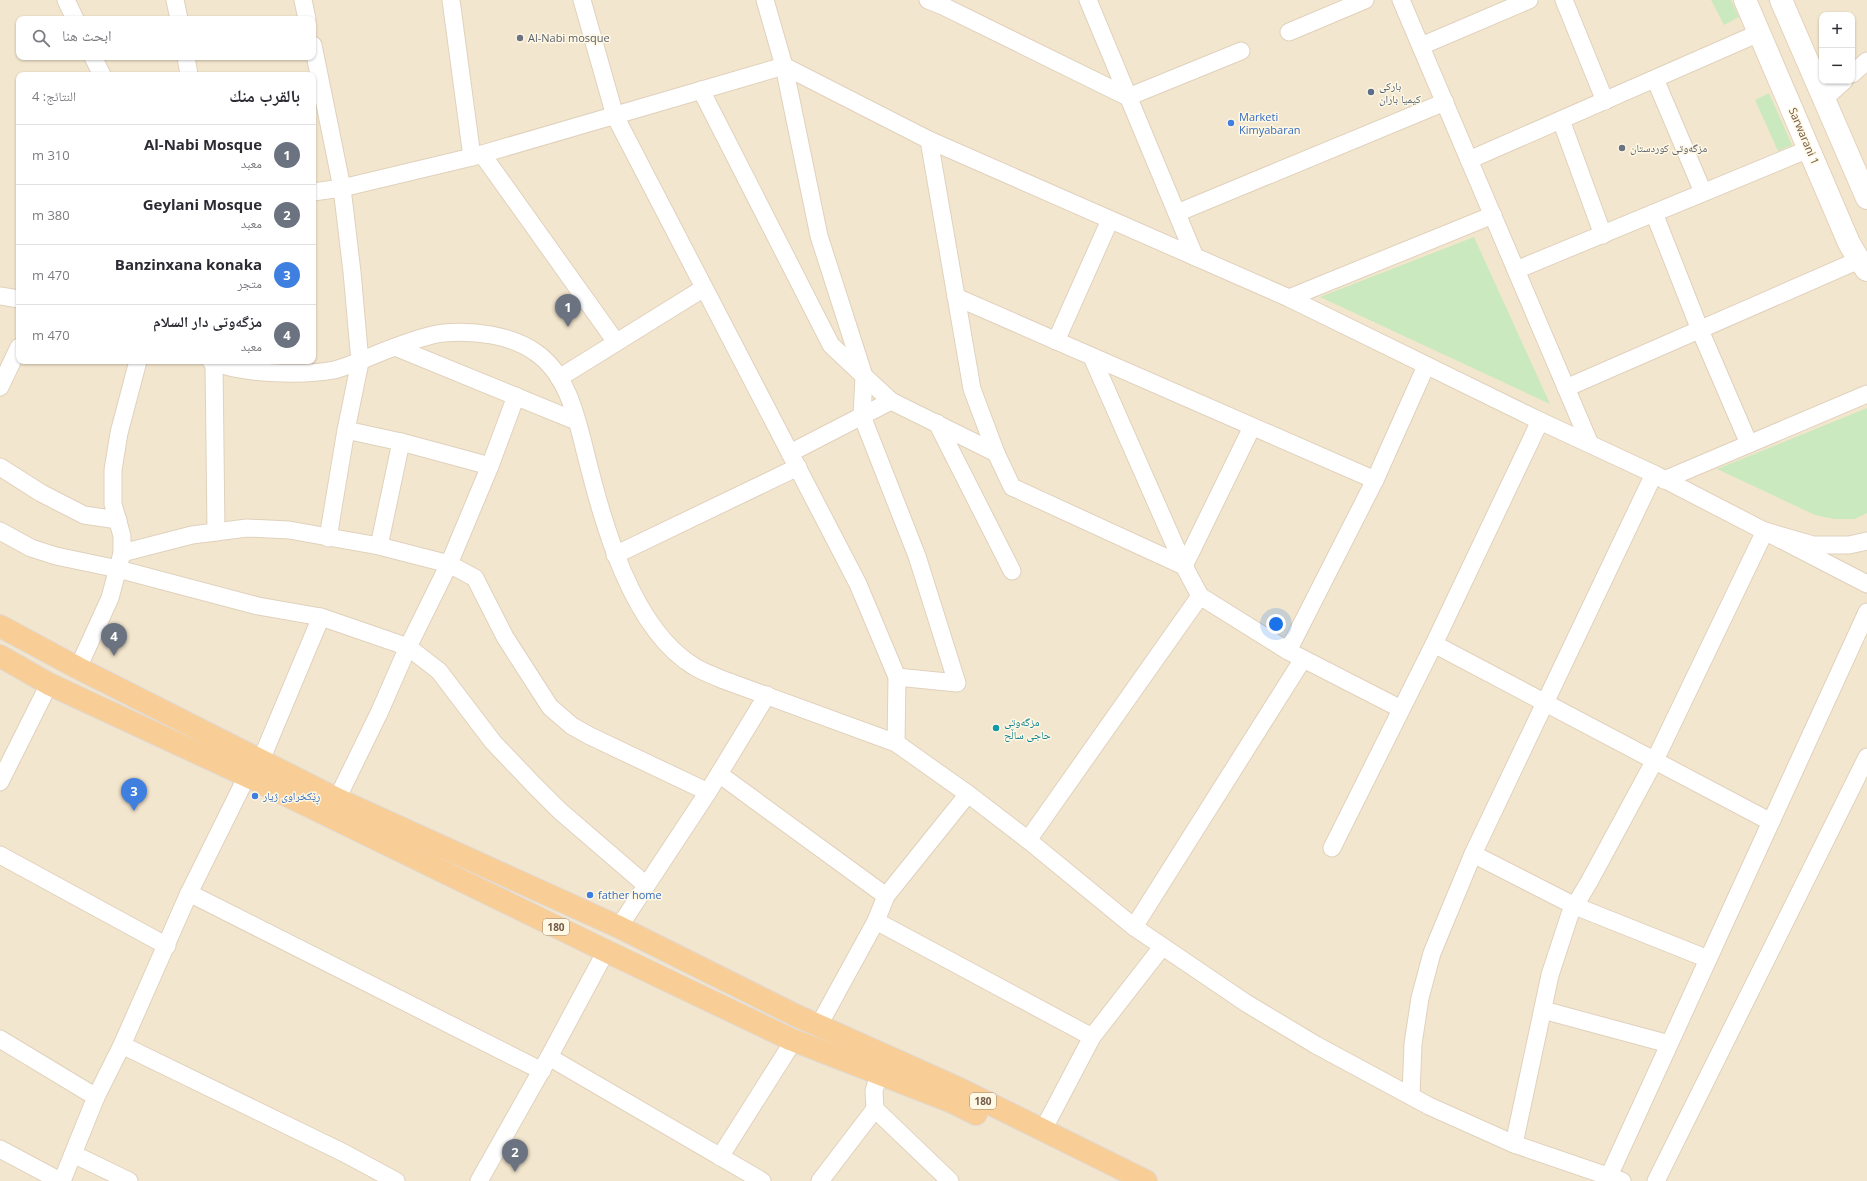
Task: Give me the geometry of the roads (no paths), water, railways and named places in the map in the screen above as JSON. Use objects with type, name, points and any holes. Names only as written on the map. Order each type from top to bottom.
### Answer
[{"type":"highway","name":"180","points":[[0,626],[78,668],[254,768],[606,952],[794,1040],[881,1064],[1043,1130],[1146,1181]]},
{"type":"highway","name":"180","points":[[0,656],[49,684],[254,768],[337,799],[619,927],[795,1015],[819,1025],[881,1064],[952,1102],[1119,1181]]},
{"type":"main road","name":"Sarwarani 1","points":[[1745,0],[1849,243],[1864,270]]},
{"type":"main road","points":[[1781,0],[1867,198]]},
{"type":"street","points":[[66,0],[74,16]]},
{"type":"street","points":[[175,0],[178,16]]},
{"type":"street","points":[[303,0],[306,16]]},
{"type":"street","points":[[451,0],[477,155],[616,342]]},
{"type":"street","points":[[582,0],[615,116],[858,584],[897,677],[896,743]]},
{"type":"street","points":[[765,0],[784,66],[819,236],[864,376],[862,416],[917,556],[957,683],[897,677]]},
{"type":"street","points":[[1088,0],[1195,257]]},
{"type":"street","points":[[1289,32],[1365,0]]},
{"type":"street","points":[[1401,0],[1590,444]]},
{"type":"street","points":[[1421,46],[1511,4],[1529,0]]},
{"type":"street","points":[[1564,0],[1605,100]]},
{"type":"street","points":[[937,2],[1128,97],[1240,51]]},
{"type":"street","points":[[1469,160],[1759,34]]},
{"type":"street","points":[[94,60],[100,72]]},
{"type":"street","points":[[186,60],[188,72]]},
{"type":"street","points":[[314,60],[316,72]]},
{"type":"street","points":[[1855,71],[1867,61]]},
{"type":"street","points":[[316,192],[342,188],[477,155],[784,66],[929,140],[1289,298],[1426,366],[1659,477],[1867,584]]},
{"type":"street","points":[[316,75],[318,95],[342,188],[352,272],[360,362],[346,430],[328,538]]},
{"type":"street","points":[[1655,79],[1703,192]]},
{"type":"street","points":[[1824,99],[1841,84]]},
{"type":"street","points":[[701,90],[831,345],[891,401],[996,453]]},
{"type":"street","points":[[1177,213],[1445,102]]},
{"type":"street","points":[[1561,120],[1602,235]]},
{"type":"street","points":[[929,140],[972,389],[996,453],[1012,487],[1184,566]]},
{"type":"street","points":[[1516,270],[1810,149]]},
{"type":"street","points":[[1654,213],[1700,330],[1749,444]]},
{"type":"street","points":[[1289,298],[1493,216]]},
{"type":"street","points":[[1056,342],[1110,220]]},
{"type":"street","points":[[1566,388],[1700,330],[1864,270]]},
{"type":"street","points":[[559,378],[704,288]]},
{"type":"street","points":[[0,296],[16,299]]},
{"type":"street","points":[[956,297],[1056,342],[1375,480]]},
{"type":"street","points":[[224,364],[272,373],[295,367],[334,370],[360,362],[395,347],[443,333],[472,333],[495,336],[518,343],[536,352],[559,378],[565,388],[576,421],[602,517],[615,555],[648,619],[670,647],[694,667],[721,679],[896,743],[968,794],[1028,840],[1134,927],[1246,1003],[1316,1045],[1429,1106],[1514,1144],[1615,1179],[1669,1044],[1867,612]]},
{"type":"street","points":[[395,347],[576,421]]},
{"type":"street","points":[[0,387],[16,353]]},
{"type":"street","points":[[1092,357],[1184,566],[1200,596],[1296,655],[1401,709]]},
{"type":"street","points":[[78,668],[110,598],[122,552],[122,536],[113,504],[113,470],[119,434],[137,364]]},
{"type":"street","points":[[213,364],[216,532]]},
{"type":"street","points":[[1134,927],[1296,655],[1426,366]]},
{"type":"street","points":[[1411,1095],[1413,1044],[1420,998],[1430,960],[1473,854],[1545,702],[1659,477],[1749,444],[1867,394]]},
{"type":"street","points":[[337,799],[379,714],[408,648],[449,564],[490,466],[516,396]]},
{"type":"street","points":[[615,555],[794,460],[862,416],[891,401]]},
{"type":"street","points":[[1332,848],[1434,644],[1540,421]]},
{"type":"street","points":[[937,423],[1012,572]]},
{"type":"street","points":[[1184,566],[1252,427]]},
{"type":"street","points":[[346,430],[401,442],[490,466]]},
{"type":"street","points":[[379,546],[401,442]]},
{"type":"street","points":[[0,467],[41,493],[84,515],[118,520]]},
{"type":"street","points":[[122,552],[186,536],[247,528],[289,530],[379,546],[449,564],[475,578],[505,637],[550,707],[560,716],[572,726],[590,736],[708,792]]},
{"type":"street","points":[[0,531],[31,548],[56,556],[118,569],[258,606],[321,617],[408,648],[439,671],[493,742],[560,811],[646,885]]},
{"type":"street","points":[[1764,531],[1813,545],[1849,545],[1867,541]]},
{"type":"street","points":[[1514,1144],[1550,975],[1570,914],[1654,760],[1764,531]]},
{"type":"street","points":[[1028,840],[1200,596]]},
{"type":"street","points":[[0,1149],[61,1181],[96,1097],[122,1045],[167,946],[189,893],[254,768],[321,617]]},
{"type":"street","points":[[1434,644],[1771,822]]},
{"type":"street","points":[[0,782],[49,684]]},
{"type":"street","points":[[619,927],[708,792],[767,695]]},
{"type":"street","points":[[1656,1181],[1867,757]]},
{"type":"street","points":[[719,774],[886,896]]},
{"type":"street","points":[[819,1025],[876,921],[886,896],[968,794]]},
{"type":"street","points":[[1473,854],[1575,906],[1708,959]]},
{"type":"street","points":[[0,855],[167,946]]},
{"type":"street","points":[[189,893],[546,1064],[762,1181]]},
{"type":"street","points":[[876,921],[1092,1037]]},
{"type":"street","points":[[1043,1130],[1092,1037],[1162,946]]},
{"type":"street","points":[[479,1181],[546,1064],[606,952]]},
{"type":"street","points":[[1543,1010],[1669,1044]]},
{"type":"street","points":[[0,1039],[96,1097]]},
{"type":"street","points":[[720,1157],[794,1040]]},
{"type":"street","points":[[122,1045],[344,1153],[396,1181]]},
{"type":"street","points":[[820,1181],[875,1109],[874,1091],[881,1064]]},
{"type":"street","points":[[875,1109],[950,1181]]},
{"type":"street","points":[[73,1154],[129,1181]]},
{"type":"place","name":"Al-Nabi mosque","points":[[520,38]]},
{"type":"place","name":"باركى كيميا باران","points":[[1371,92]]},
{"type":"place","name":"Marketi Kimyabaran","points":[[1231,123]]},
{"type":"place","name":"مزگەوتی کوردستان","points":[[1622,148]]},
{"type":"place","name":"Al-Nabi Mosque","points":[[568,327]]},
{"type":"place","name":"مزگەوتی دار السلام","points":[[114,656]]},
{"type":"place","name":"مزگەوتی حاجی ساڵح","points":[[996,728]]},
{"type":"place","name":"ڕێکخراوی ژیار","points":[[255,796]]},
{"type":"place","name":"Banzinxana konaka","points":[[134,811]]},
{"type":"place","name":"father home","points":[[590,895]]},
{"type":"place","name":"Geylani Mosque","points":[[515,1172]]}]
